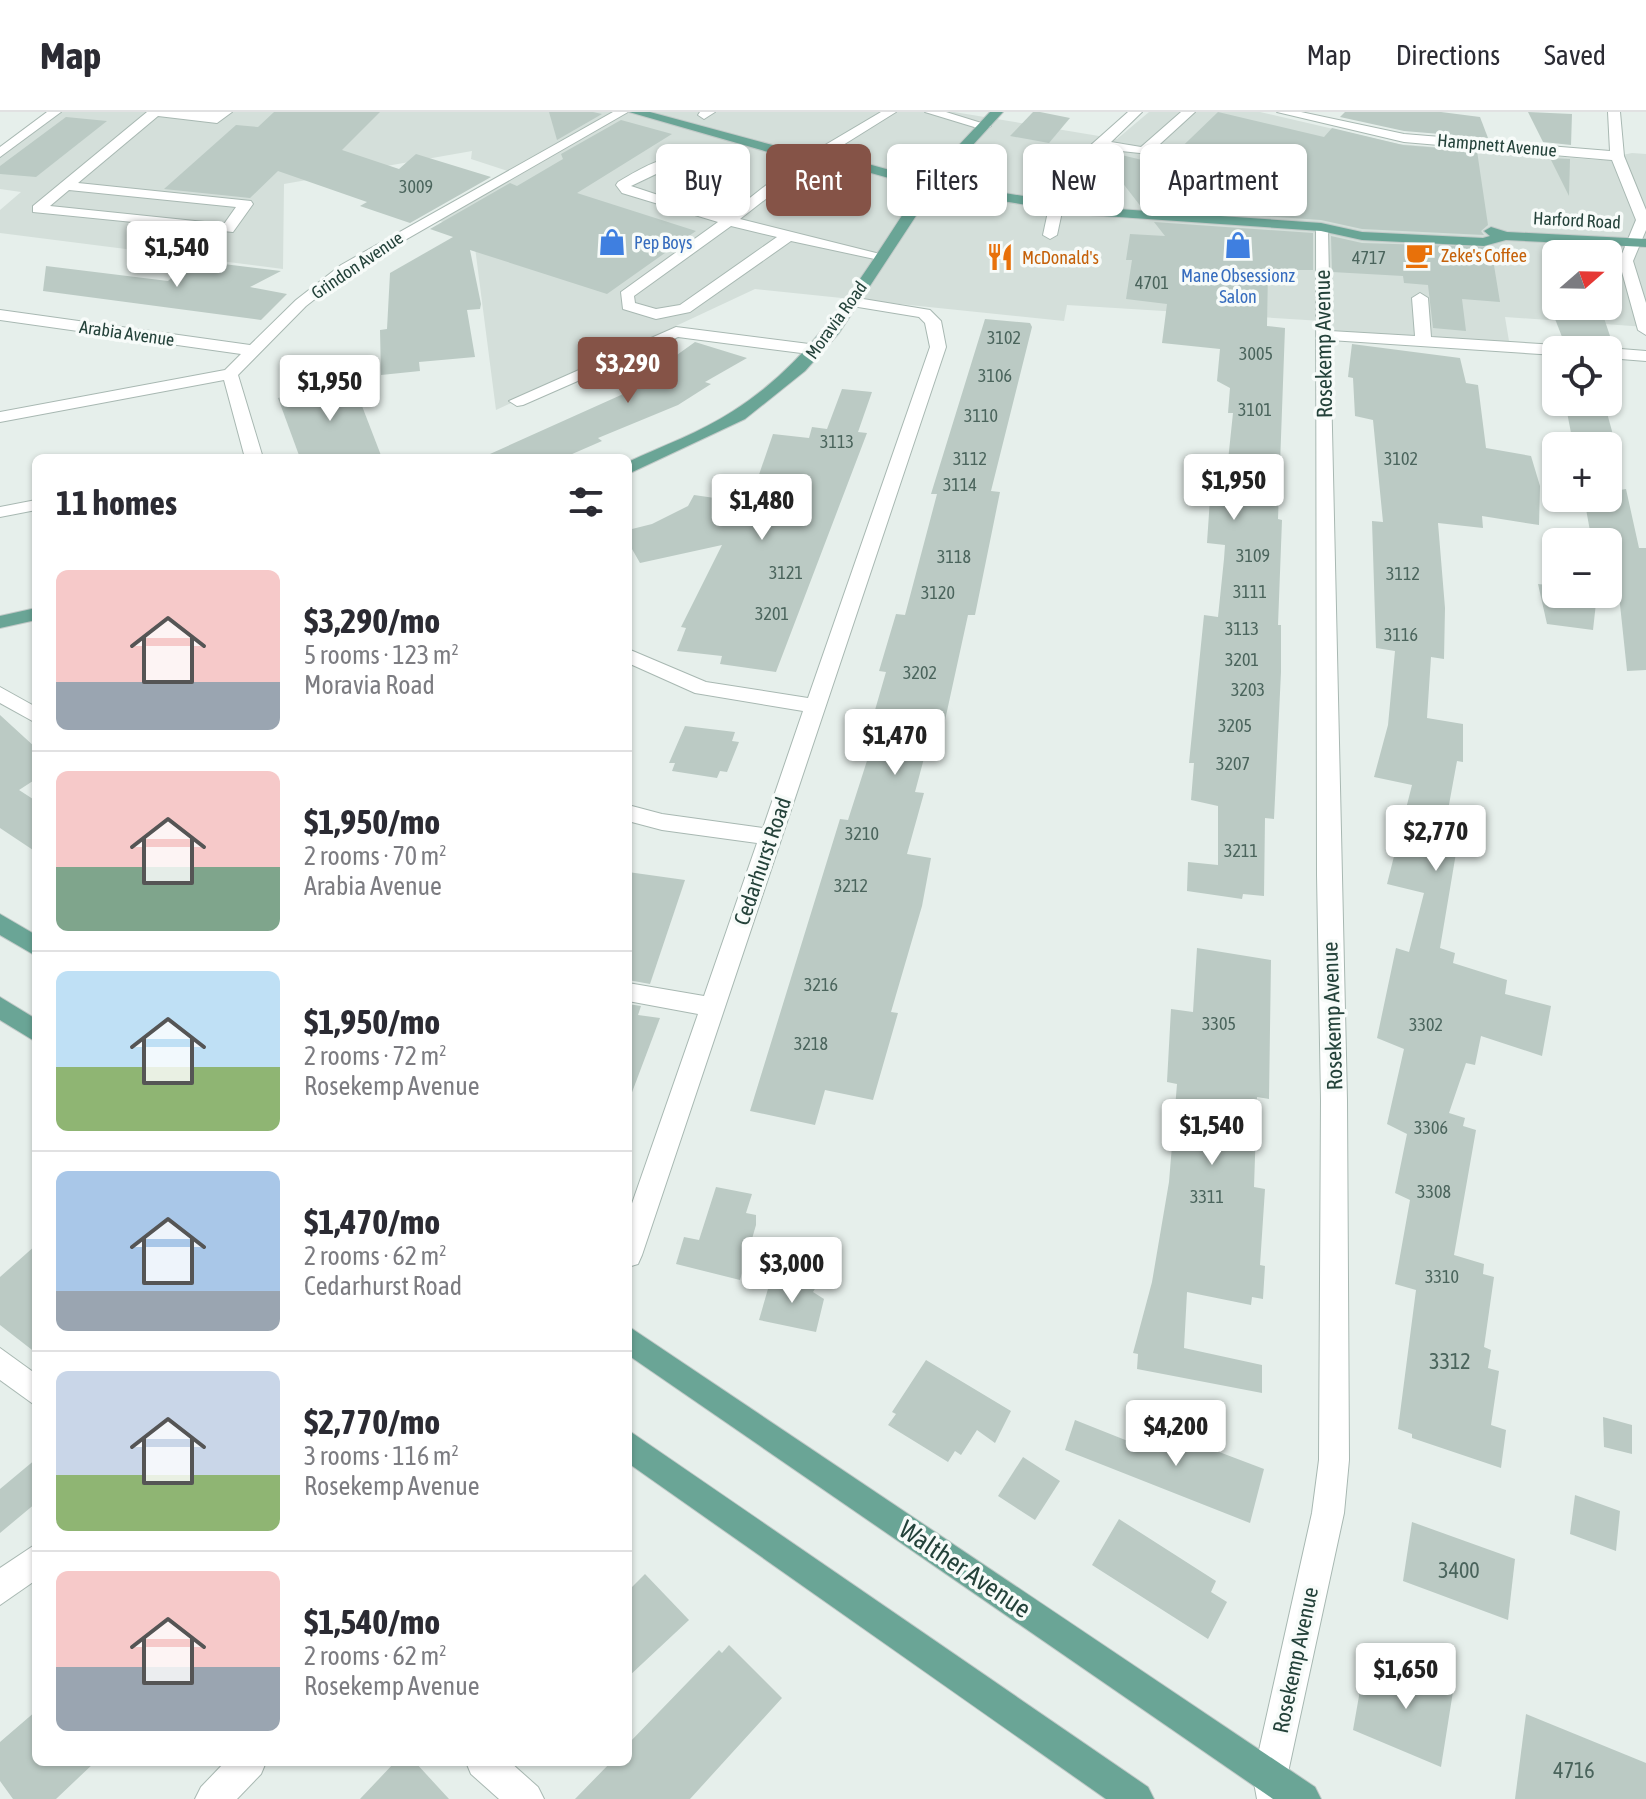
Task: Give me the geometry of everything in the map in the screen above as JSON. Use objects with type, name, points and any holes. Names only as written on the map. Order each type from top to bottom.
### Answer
[{"type":"main road","name":"Harford Road","points":[[635,112],[766,147]]},
{"type":"main road","name":"Moravia Road","points":[[967,144],[997,112]]},
{"type":"main road","name":"Harford Road","points":[[701,113],[795,140],[798,144]]},
{"type":"main road","name":"Harford Road","points":[[1124,214],[1321,227],[1362,236],[1484,242],[1505,236],[1640,243]]},
{"type":"main road","name":"Moravia Road","points":[[632,467],[739,415],[817,350],[908,216]]},
{"type":"main road","points":[[0,622],[32,615]]},
{"type":"main road","points":[[0,923],[32,944]]},
{"type":"main road","points":[[0,1007],[32,1029]]},
{"type":"main road","name":"Walther Avenue","points":[[632,1342],[1272,1788],[1303,1799]]},
{"type":"main road","points":[[632,1448],[1136,1799]]},
{"type":"street","points":[[0,153],[55,112]]},
{"type":"street","points":[[66,186],[246,204],[228,229],[38,209],[66,186],[155,113],[217,119],[226,112]]},
{"type":"street","name":"Grindon Avenue","points":[[230,374],[301,303],[346,268],[622,112]]},
{"type":"street","points":[[837,144],[890,112]]},
{"type":"street","points":[[931,112],[984,126]]},
{"type":"street","points":[[1100,144],[1136,112]]},
{"type":"street","points":[[1124,148],[1144,151],[1189,112]]},
{"type":"street","name":"Hampnett Avenue","points":[[1283,112],[1404,138],[1617,156]]},
{"type":"street","points":[[1614,112],[1617,156],[1643,220],[1640,243],[1626,261],[1646,330]]},
{"type":"street","points":[[682,156],[717,167],[720,171],[672,204],[627,190],[623,185],[669,158],[682,156]]},
{"type":"street","points":[[766,194],[626,295],[628,306],[656,314],[685,309],[787,237]]},
{"type":"street","points":[[712,216],[879,258]]},
{"type":"street","points":[[1050,235],[1054,216]]},
{"type":"street","name":"Rosekemp Avenue","points":[[1272,1788],[1328,1513],[1334,1460],[1334,1100],[1327,798],[1325,335],[1321,227]]},
{"type":"street","points":[[1420,298],[1423,342]]},
{"type":"street","name":"Cedarhurst Road","points":[[632,1243],[938,347],[933,321],[924,313],[851,302]]},
{"type":"street","name":"Arabia Avenue","points":[[0,315],[255,351]]},
{"type":"street","points":[[517,401],[676,332],[817,350]]},
{"type":"street","points":[[1325,335],[1542,349]]},
{"type":"street","points":[[1622,354],[1646,356]]},
{"type":"street","points":[[0,417],[230,374],[253,454]]},
{"type":"street","points":[[0,512],[32,506]]},
{"type":"street","points":[[632,657],[702,688],[815,706]]},
{"type":"street","points":[[0,694],[32,714]]},
{"type":"street","points":[[632,814],[662,822],[770,837]]},
{"type":"street","points":[[632,993],[712,1007]]},
{"type":"street","points":[[0,1362],[32,1389]]},
{"type":"street","points":[[0,1589],[32,1563]]},
{"type":"street","points":[[213,1799],[245,1766]]},
{"type":"street","points":[[488,1766],[526,1799]]},
{"type":"shaded area","points":[[48,112],[954,112],[1117,139],[1149,112],[1260,112],[1398,144],[1598,160],[1632,153],[1646,154],[1646,327],[1547,320],[1622,320],[1622,240],[1542,240],[1542,320],[1505,317],[1510,347],[1322,335],[1322,321],[1067,305],[1064,321],[755,289],[496,410],[473,232],[431,218],[511,172],[471,159],[472,151],[284,184],[283,269],[0,233],[0,210],[21,192],[0,189],[0,146]]},
{"type":"building","points":[[274,112],[380,112],[342,150],[399,169],[416,154],[491,177],[410,223],[360,206],[367,202],[278,171],[250,198],[164,189],[236,125],[258,127]]},
{"type":"building","points":[[549,112],[593,112],[602,114],[557,140]]},
{"type":"building","points":[[1033,112],[1070,118],[1049,143],[1010,136]]},
{"type":"building","points":[[1218,112],[1324,137],[1332,128],[1403,145],[1477,151],[1488,225],[1481,231],[1484,235],[1362,229],[1321,220],[1261,216],[1307,216],[1307,144],[1185,144]]},
{"type":"building","points":[[1345,112],[1441,112],[1480,117],[1488,138],[1404,131],[1340,117]]},
{"type":"building","points":[[1528,112],[1572,114],[1571,145],[1543,142]]},
{"type":"building","points":[[66,117],[107,121],[36,177],[0,174],[0,166]]},
{"type":"building","points":[[621,120],[672,134],[577,193],[696,231],[607,294],[470,250],[481,304],[480,309],[467,310],[475,357],[419,362],[420,371],[381,375],[380,330],[387,329],[390,273],[453,237],[430,229],[510,183],[517,186],[563,159],[561,154]]},
{"type":"building","points":[[1124,156],[1140,159],[1140,205],[1124,185]]},
{"type":"building","points":[[1550,158],[1570,159],[1569,196]]},
{"type":"building","points":[[1154,222],[1313,233],[1313,270],[1268,270],[1267,326],[1285,328],[1278,519],[1282,520],[1278,625],[1281,625],[1281,672],[1274,819],[1265,818],[1264,896],[1243,894],[1242,899],[1187,891],[1188,862],[1218,865],[1218,806],[1191,800],[1194,763],[1189,763],[1204,615],[1218,617],[1224,559],[1225,545],[1207,543],[1212,469],[1227,470],[1233,413],[1228,413],[1230,388],[1217,381],[1220,349],[1162,343],[1167,304],[1126,299],[1132,260],[1126,260],[1130,234],[1165,236]]},
{"type":"building","points":[[1331,236],[1362,243],[1491,247],[1500,302],[1462,299],[1466,331],[1433,328],[1428,285],[1404,283],[1403,276],[1332,272]]},
{"type":"building","points":[[191,260],[281,271],[250,287],[287,294],[261,320],[43,291],[46,266],[168,281]]},
{"type":"building","points":[[985,319],[1030,323],[1032,327],[991,491],[1000,492],[975,615],[968,615],[942,734],[931,732],[915,792],[924,793],[907,854],[931,858],[922,906],[891,1012],[898,1013],[873,1100],[825,1090],[815,1125],[750,1111],[840,819],[848,820],[881,717],[881,711],[875,710],[886,672],[879,671],[896,614],[905,615],[937,494],[931,494]]},
{"type":"building","points":[[1555,320],[1605,320],[1610,336],[1562,336]]},
{"type":"building","points":[[695,342],[747,358],[705,382],[711,384],[678,405],[598,438],[602,441],[572,454],[490,454],[621,395]]},
{"type":"building","points":[[1352,344],[1460,358],[1466,383],[1478,385],[1486,448],[1531,456],[1540,486],[1539,525],[1482,516],[1483,528],[1438,523],[1445,608],[1444,659],[1431,657],[1427,718],[1463,724],[1463,762],[1457,761],[1444,832],[1455,835],[1452,852],[1456,853],[1440,948],[1455,953],[1453,963],[1507,980],[1505,994],[1551,1006],[1542,1056],[1481,1036],[1475,1065],[1466,1063],[1449,1113],[1465,1118],[1463,1126],[1476,1130],[1454,1255],[1484,1264],[1483,1274],[1494,1277],[1484,1347],[1491,1350],[1488,1368],[1499,1371],[1491,1425],[1506,1430],[1501,1468],[1412,1438],[1412,1434],[1398,1429],[1416,1290],[1395,1284],[1410,1200],[1395,1193],[1407,1134],[1387,1124],[1404,1049],[1377,1038],[1396,948],[1409,952],[1424,893],[1387,884],[1412,785],[1374,777],[1388,725],[1395,651],[1376,648],[1372,521],[1383,522],[1373,420],[1355,416],[1353,378],[1348,377]]},
{"type":"building","points":[[352,380],[380,454],[299,454],[278,398]]},
{"type":"building","points":[[842,389],[872,392],[858,432],[867,433],[776,672],[720,664],[722,656],[677,651],[686,628],[681,627],[722,545],[640,563],[632,549],[632,529],[652,524],[688,506],[694,495],[742,502],[747,491],[753,492],[773,434],[809,438],[812,427],[827,429]]},
{"type":"building","points":[[1568,416],[1608,416],[1612,432],[1571,432]]},
{"type":"building","points":[[1626,489],[1639,548],[1646,548],[1646,670],[1627,671],[1620,608],[1622,528],[1589,528],[1587,512],[1622,512],[1622,490]]},
{"type":"building","points":[[1543,608],[1595,608],[1593,630],[1547,624]]},
{"type":"building","points":[[0,715],[32,744],[32,782],[19,790],[32,798],[32,849],[0,828]]},
{"type":"building","points":[[685,726],[735,732],[732,741],[739,742],[727,772],[720,771],[717,778],[672,771],[675,763],[669,763]]},
{"type":"building","points":[[632,873],[685,880],[650,984],[632,981]]},
{"type":"building","points":[[1197,948],[1271,960],[1269,1099],[1257,1097],[1254,1187],[1265,1189],[1260,1265],[1265,1266],[1263,1299],[1252,1297],[1251,1305],[1187,1292],[1184,1348],[1262,1365],[1262,1393],[1137,1369],[1138,1354],[1133,1353],[1152,1282],[1169,1182],[1177,1084],[1167,1082],[1171,1009],[1193,1012]]},
{"type":"building","points":[[632,1005],[641,1006],[638,1015],[660,1018],[632,1092]]},
{"type":"building","points":[[716,1187],[752,1194],[746,1213],[756,1215],[756,1225],[740,1280],[676,1264],[684,1237],[699,1240]]},
{"type":"building","points":[[32,1249],[32,1350],[0,1325],[0,1277]]},
{"type":"building","points":[[772,1275],[816,1287],[813,1292],[824,1299],[816,1332],[759,1320]]},
{"type":"building","points":[[926,1360],[1011,1411],[995,1443],[977,1430],[961,1455],[955,1451],[948,1462],[888,1425],[896,1414],[892,1412]]},
{"type":"building","points":[[1603,1417],[1632,1425],[1632,1454],[1604,1447]]},
{"type":"building","points":[[1075,1420],[1148,1449],[1154,1430],[1169,1433],[1264,1469],[1250,1523],[1065,1450]]},
{"type":"building","points":[[1023,1457],[1060,1481],[1035,1520],[998,1496]]},
{"type":"building","points":[[32,1462],[32,1506],[0,1533],[0,1489]]},
{"type":"building","points":[[1575,1495],[1620,1511],[1616,1551],[1570,1534]]},
{"type":"building","points":[[1119,1519],[1216,1581],[1211,1592],[1227,1602],[1208,1639],[1092,1565]]},
{"type":"building","points":[[1412,1522],[1515,1559],[1508,1620],[1403,1581]]},
{"type":"building","points":[[645,1574],[689,1620],[632,1673],[632,1587]]},
{"type":"building","points":[[729,1645],[782,1698],[690,1799],[575,1799],[607,1766],[632,1766],[632,1740],[719,1650],[722,1653]]},
{"type":"building","points":[[1365,1662],[1418,1684],[1421,1666],[1455,1679],[1441,1767],[1353,1730]]},
{"type":"building","points":[[32,1714],[32,1766],[91,1766],[56,1799],[13,1799],[0,1781],[0,1742]]},
{"type":"building","points":[[1526,1714],[1646,1763],[1646,1799],[1515,1799]]},
{"type":"building","points":[[391,1766],[419,1766],[449,1799],[360,1799]]},
{"type":"place","name":"Pep Boys","points":[[612,242]]},
{"type":"place","name":"Mane Obsessionz Salon","points":[[1238,245]]},
{"type":"place","name":"Zeke's Coffee","points":[[1419,255]]},
{"type":"place","name":"McDonald's","points":[[1000,257]]}]
